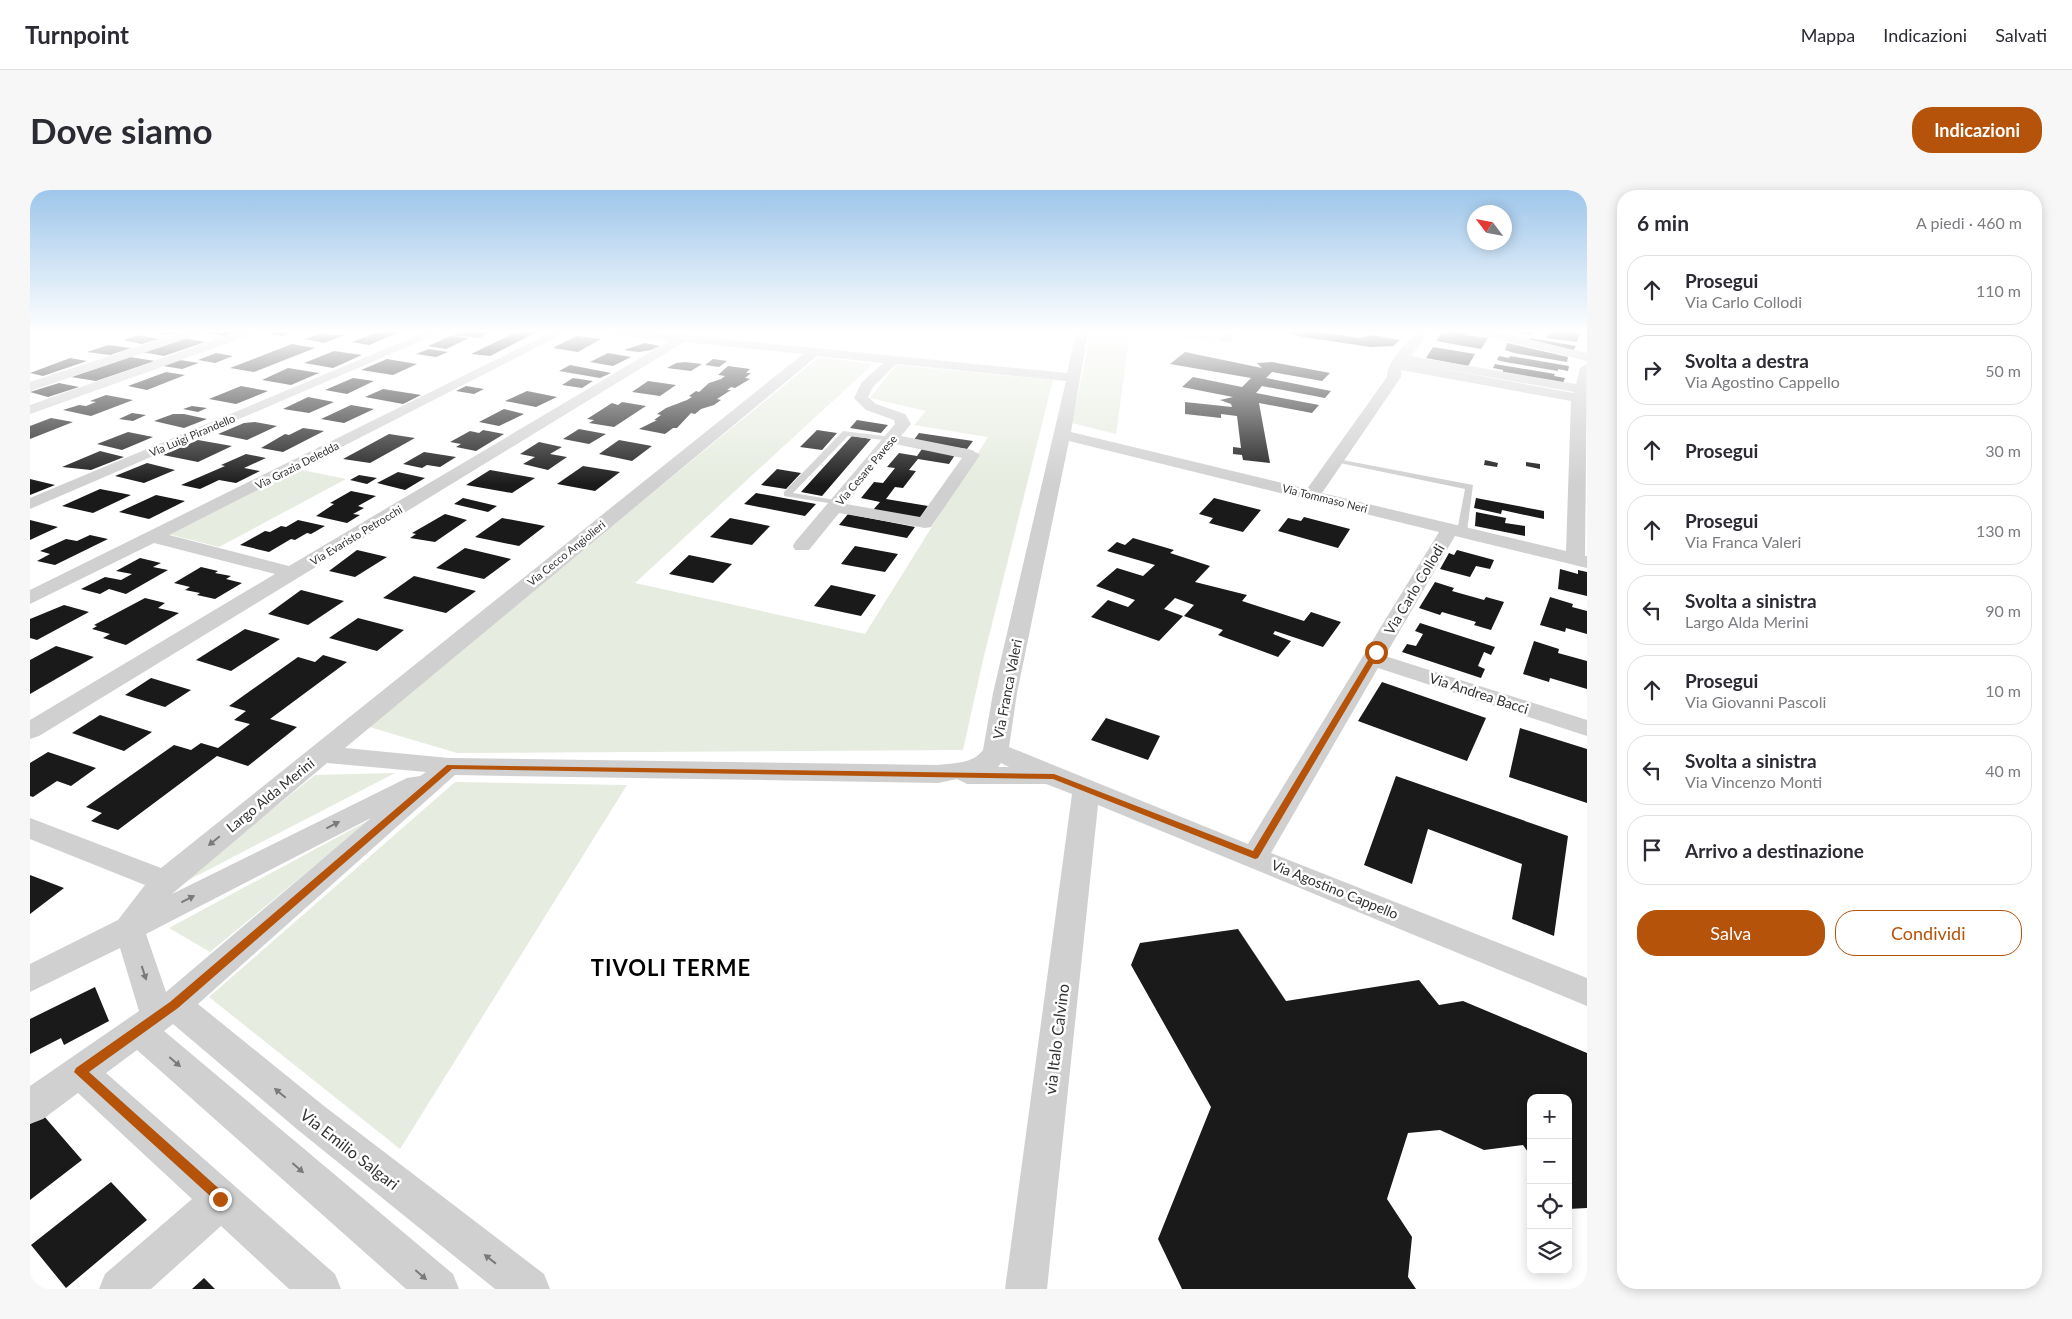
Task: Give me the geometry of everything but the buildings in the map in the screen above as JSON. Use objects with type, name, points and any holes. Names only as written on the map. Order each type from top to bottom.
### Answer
[{"type":"street","points":[[30,387],[44,382]]},
{"type":"street","points":[[30,410],[107,382]]},
{"type":"street","name":"Via Luigi Pirandello","points":[[30,504],[317,382]]},
{"type":"street","name":"Via Grazia Deledda","points":[[30,598],[461,382]]},
{"type":"street","name":"Via Evaristo Petrocchi","points":[[30,732],[607,382]]},
{"type":"street","name":"Via Cecco Angiolieri","points":[[319,754],[777,382]]},
{"type":"street","name":"Via Cesare Pavese","points":[[802,546],[903,424],[902,419],[870,407],[861,398],[866,386],[870,382]]},
{"type":"street","name":"Via Franca Valeri","points":[[450,766],[938,774],[980,767],[988,762],[996,751],[1005,693],[1072,382]]},
{"type":"street","points":[[1312,495],[1390,382]]},
{"type":"street","points":[[1513,382],[1579,394]]},
{"type":"street","points":[[1581,561],[1579,394],[1583,382]]},
{"type":"street","name":"Via Tommaso Neri","points":[[1062,435],[1581,561]]},
{"type":"street","points":[[837,505],[925,523],[972,455],[892,439]]},
{"type":"street","name":"Via Carlo Collodi","points":[[1255,856],[1372,659],[1456,530]]},
{"type":"street","points":[[153,537],[293,573]]},
{"type":"street","name":"Via Andrea Bacci","points":[[1372,659],[1587,728]]},
{"type":"street","points":[[996,751],[1054,777]]},
{"type":"street","name":"Largo Alda Merini","points":[[129,929],[166,881],[319,754],[450,766]]},
{"type":"street","points":[[30,979],[450,766]]},
{"type":"street","points":[[30,1107],[157,1017],[450,766]]},
{"type":"street","points":[[938,774],[1054,777]]},
{"type":"street","name":"Via Agostino Cappello","points":[[1054,777],[1255,856],[1587,992]]},
{"type":"street","name":"via Italo Calvino","points":[[1026,1289],[1086,788]]},
{"type":"street","points":[[30,828],[166,881]]},
{"type":"street","points":[[129,929],[157,1017],[438,1289]]},
{"type":"street","name":"Via Emilio Salgari","points":[[157,1017],[310,1118],[529,1289]]},
{"type":"street","points":[[80,1072],[320,1289]]},
{"type":"street","points":[[120,1289],[220,1199]]},
{"type":"lane","points":[[837,505],[787,494],[846,433],[892,439]]},
{"type":"lane","points":[[1335,460],[1470,487],[1456,530]]},
{"type":"shaded area","points":[[788,382],[853,382],[635,583],[865,634],[988,437],[914,425],[926,411],[870,398],[882,382],[1052,382],[983,660],[963,750],[457,753],[366,726]]},
{"type":"shaded area","points":[[1080,382],[1123,382],[1116,434],[1072,423]]},
{"type":"shaded area","points":[[297,469],[346,479],[219,547],[168,534]]},
{"type":"shaded area","points":[[395,773],[179,885],[315,775]]},
{"type":"shaded area","points":[[455,782],[627,785],[400,1149],[209,997]]},
{"type":"shaded area","points":[[371,819],[210,952],[169,928]]},
{"type":"district","name":"TIVOLI TERME","points":[[671,967]]},
{"type":"route","points":[[220,1199],[80,1072],[174,1005],[450,766],[1054,777],[1112,798],[1255,856],[1376,652]]}]
